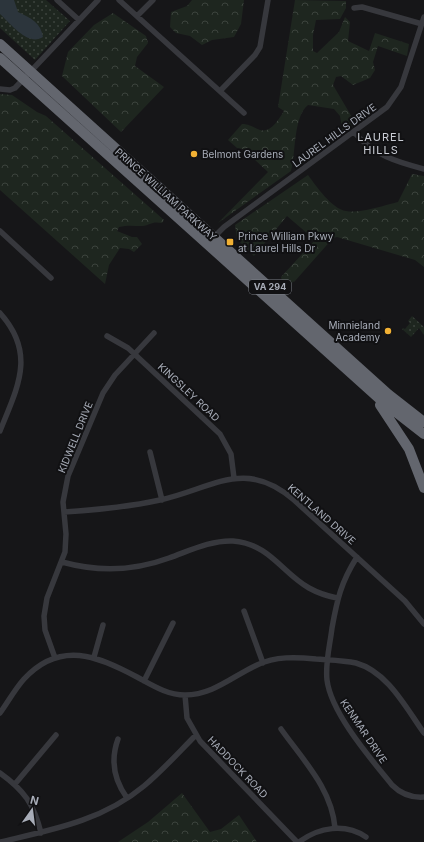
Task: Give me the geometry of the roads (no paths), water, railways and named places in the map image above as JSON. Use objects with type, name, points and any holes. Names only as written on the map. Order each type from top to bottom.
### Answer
[{"type":"highway","name":"PRINCE WILLIAM PARKWAY","points":[[0,44],[27,75],[211,240],[388,394],[424,422]]},
{"type":"highway","name":"PRINCE WILLIAM PARKWAY","points":[[0,58],[27,75]]},
{"type":"highway","name":"PRINCE WILLIAM PARKWAY","points":[[211,240],[358,380],[400,416],[424,434]]},
{"type":"highway","name":"VA 294","points":[[358,380],[380,404],[403,438],[414,460],[424,488]]},
{"type":"street","points":[[57,0],[79,20]]},
{"type":"street","points":[[0,88],[12,90],[98,0]]},
{"type":"street","points":[[119,0],[244,113]]},
{"type":"street","points":[[137,16],[153,0]]},
{"type":"street","points":[[220,91],[255,55],[260,46],[268,0]]},
{"type":"street","points":[[354,8],[362,7],[422,24]]},
{"type":"street","name":"LAUREL HILLS DRIVE","points":[[211,240],[224,226],[381,113],[397,95],[424,17]]},
{"type":"street","points":[[354,132],[367,146],[382,156],[424,170]]},
{"type":"street","points":[[0,231],[51,278]]},
{"type":"street","points":[[0,314],[14,333],[21,365],[16,394],[0,431]]},
{"type":"street","name":"KIDWELL DRIVE","points":[[55,658],[45,630],[44,616],[47,598],[62,562],[66,543],[64,496],[68,476],[101,397],[115,375],[154,333]]},
{"type":"street","name":"KINGSLEY ROAD","points":[[107,336],[125,346],[135,354],[220,434],[231,454],[234,478]]},
{"type":"street","points":[[150,452],[162,500]]},
{"type":"street","name":"KENTLAND DRIVE","points":[[64,512],[136,505],[162,500],[217,481],[234,478],[259,480],[284,491],[405,601],[424,624]]},
{"type":"street","points":[[62,562],[87,568],[126,569],[154,563],[209,544],[234,541],[260,549],[277,560],[309,588],[337,598]]},
{"type":"street","name":"KENMAR DRIVE","points":[[358,557],[346,574],[337,598],[328,660],[329,689],[334,703],[345,721],[396,789],[410,796],[424,797]]},
{"type":"street","points":[[244,611],[263,663]]},
{"type":"street","points":[[144,681],[173,623]]},
{"type":"street","points":[[94,657],[103,625]]},
{"type":"street","points":[[0,713],[25,678],[40,665],[55,658],[76,655],[94,657],[117,666],[164,691],[185,695],[202,693],[212,689],[263,663],[289,658],[328,660],[357,664],[379,675],[392,688],[424,733]]},
{"type":"street","name":"HADDOCK ROAD","points":[[185,695],[187,718],[196,735],[298,842]]},
{"type":"street","points":[[281,729],[326,792],[332,810],[335,828]]},
{"type":"street","points":[[15,784],[56,735]]},
{"type":"street","points":[[0,842],[87,819],[127,798],[151,780],[196,735]]},
{"type":"street","points":[[118,739],[114,750],[114,767],[118,785],[127,798]]},
{"type":"street","points":[[0,773],[15,784],[30,801],[41,832]]},
{"type":"street","points":[[298,842],[312,834],[335,828],[348,829],[366,837]]},
{"type":"place","name":"Belmont Gardens","points":[[194,154]]},
{"type":"place","name":"Prince William Pkwy at Laurel Hills Dr","points":[[230,242]]},
{"type":"place","name":"Minnieland Academy","points":[[388,331]]},
{"type":"district","name":"LAUREL HILLS","points":[[381,143]]}]
